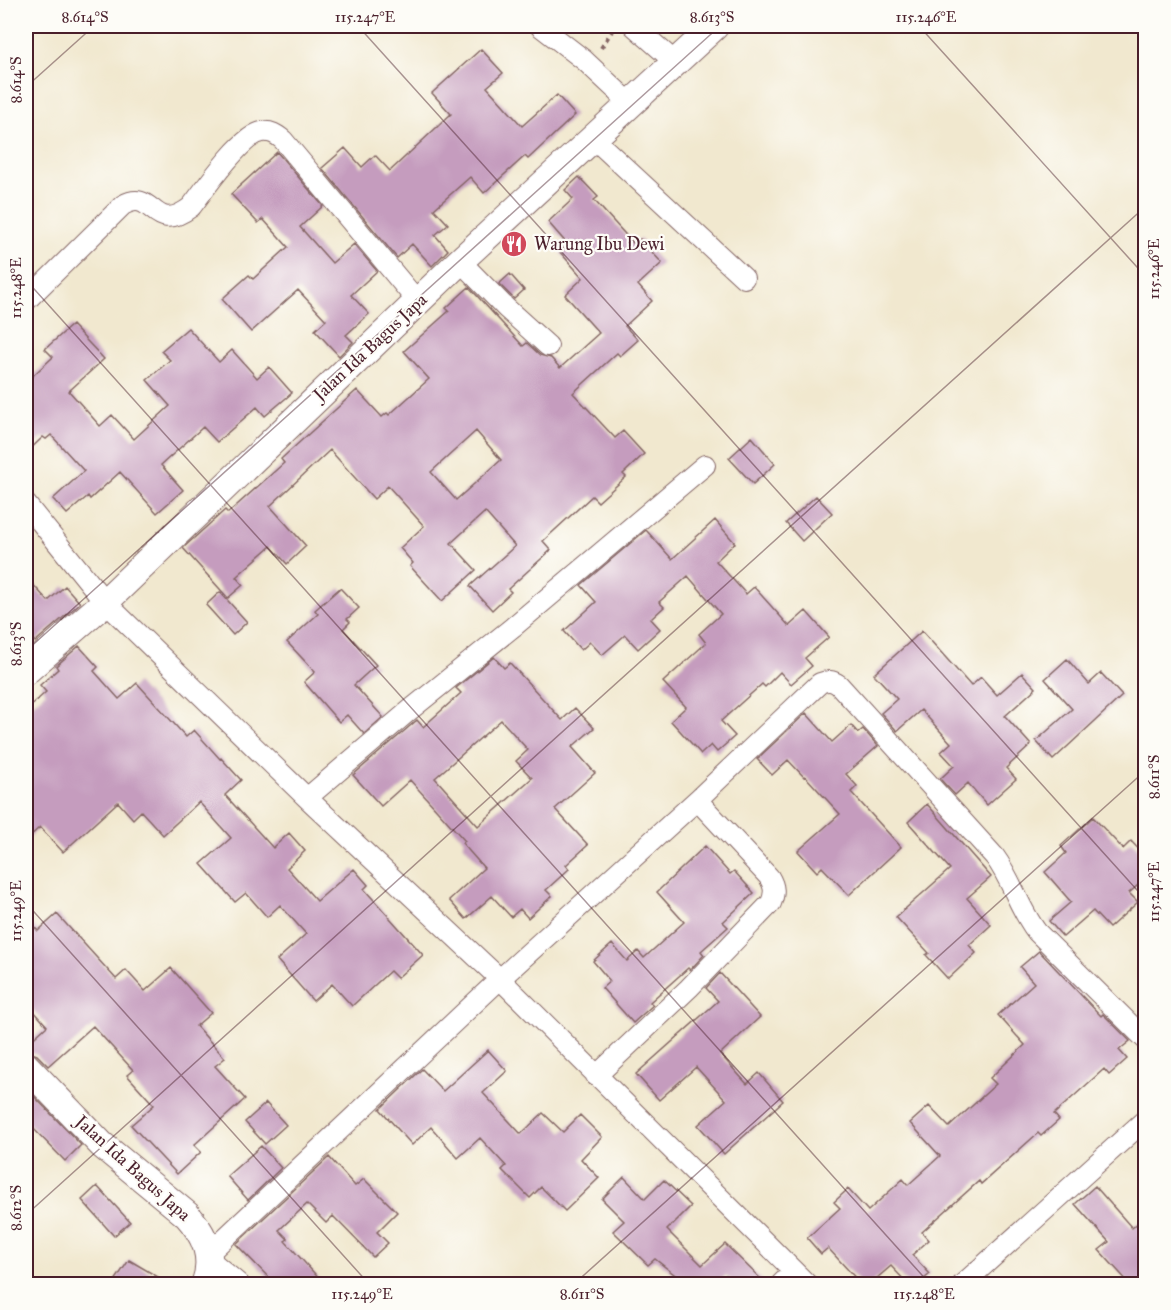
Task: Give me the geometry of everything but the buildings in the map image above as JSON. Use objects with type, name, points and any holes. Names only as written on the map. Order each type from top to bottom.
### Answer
[{"type":"street","points":[[540,26],[584,60],[631,104]]},
{"type":"street","points":[[634,26],[676,63]]},
{"type":"street","name":"Jalan Ida Bagus Japa","points":[[26,670],[105,602],[460,261],[715,26]]},
{"type":"street","points":[[26,301],[123,205],[138,199],[163,216],[171,218],[182,214],[240,146],[260,132],[274,132],[418,302]]},
{"type":"street","points":[[593,138],[744,278]]},
{"type":"street","points":[[460,261],[506,308],[548,346]]},
{"type":"street","points":[[307,798],[705,465]]},
{"type":"street","points":[[26,504],[105,602],[307,798],[500,979],[794,1280]]},
{"type":"street","points":[[239,1284],[208,1266],[500,979],[697,800],[820,683],[833,681],[839,685],[995,857],[1007,874],[1029,923],[1146,1040]]},
{"type":"street","points":[[596,1076],[697,980],[771,903],[775,894],[769,877],[697,800]]},
{"type":"street","name":"Jalan Ida Bagus Japa","points":[[26,1066],[102,1145],[187,1215],[198,1227],[208,1266]]},
{"type":"street","points":[[963,1284],[1146,1119]]},
{"type":"place","name":"Warung Ibu Dewi","points":[[514,244]]}]
